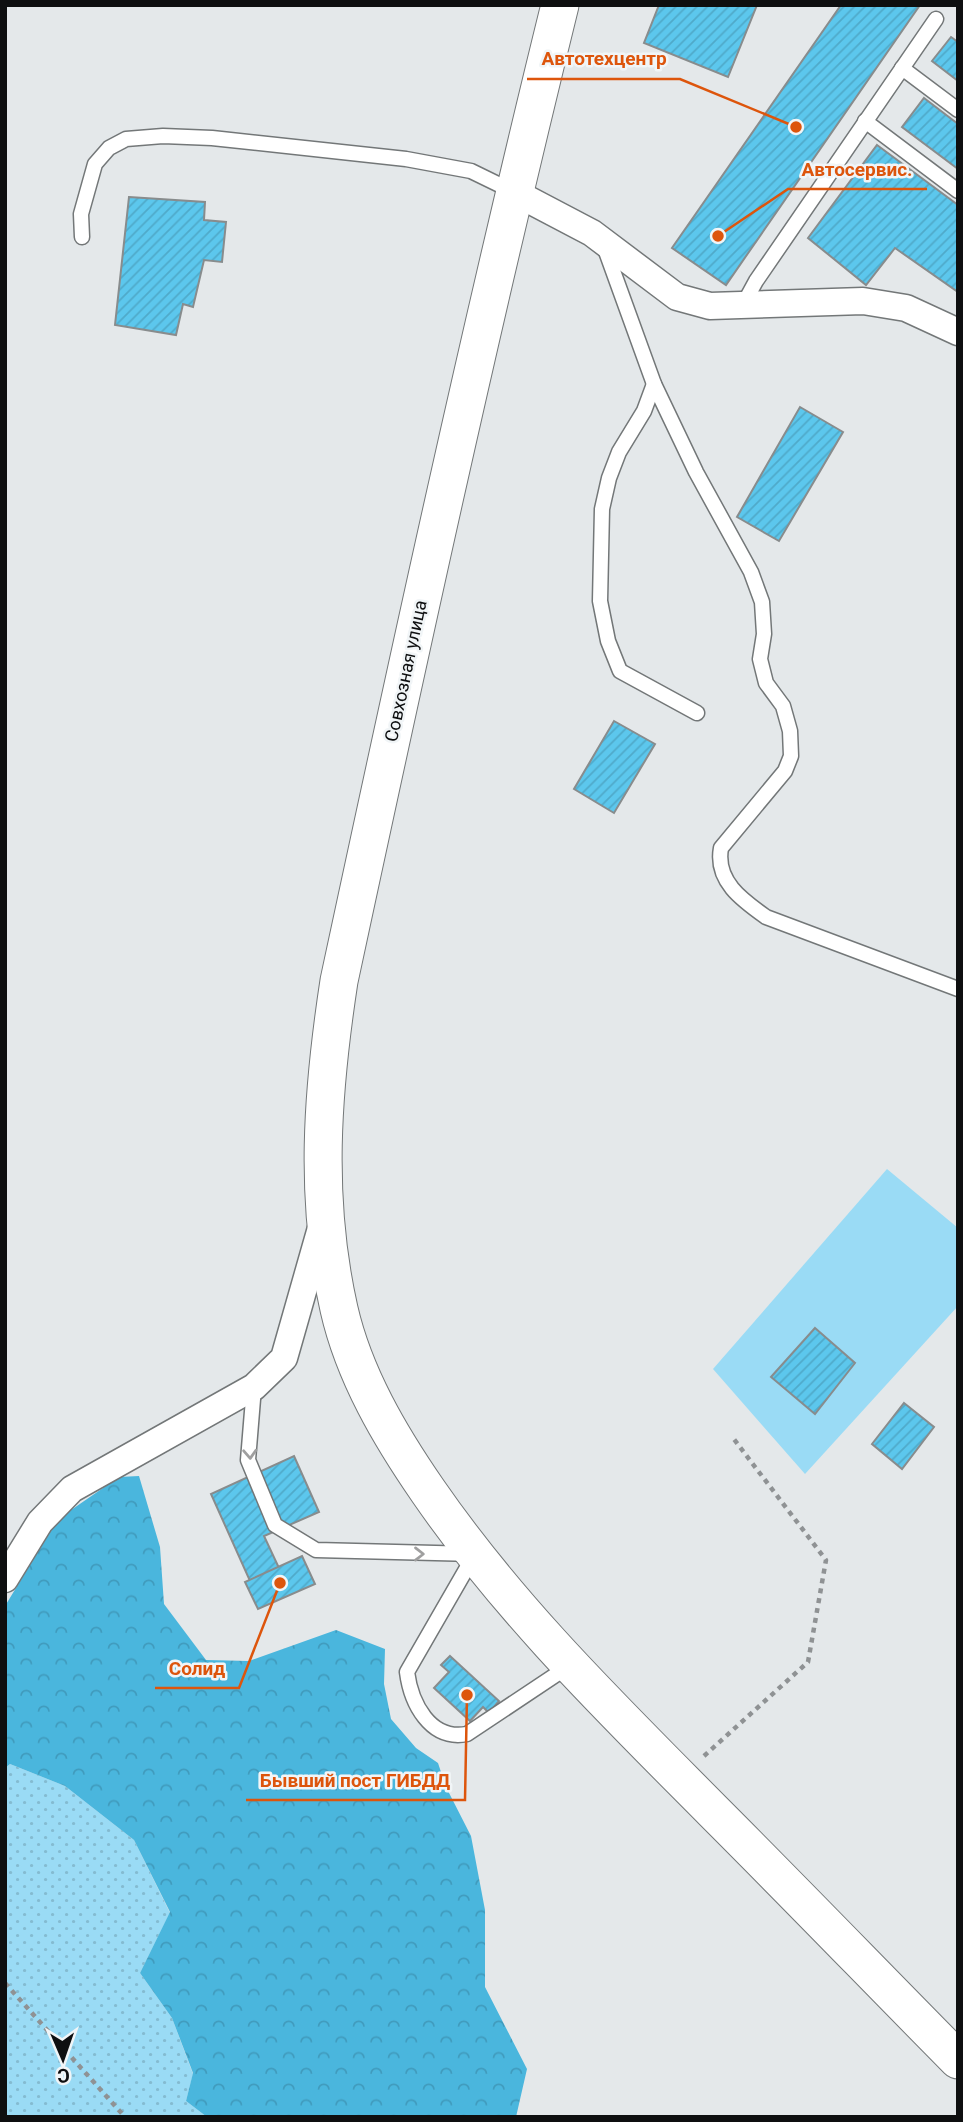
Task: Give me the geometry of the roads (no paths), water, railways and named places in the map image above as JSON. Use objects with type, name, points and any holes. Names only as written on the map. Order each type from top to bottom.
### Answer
[{"type":"main road","name":"Совхозная улица","points":[[560,5],[514,192],[339,981],[328,1051],[322,1145],[323,1219],[339,1311],[360,1372],[398,1447],[448,1521],[525,1616],[680,1778],[958,2060]]},
{"type":"street","points":[[514,192],[603,241],[677,297],[710,306],[863,301],[906,308],[958,332]]},
{"type":"street","points":[[5,1579],[40,1522],[72,1489],[254,1387],[284,1358],[323,1219]]},
{"type":"lane","points":[[744,303],[755,281],[936,19]]},
{"type":"lane","points":[[902,68],[958,110]]},
{"type":"lane","points":[[865,121],[958,191]]},
{"type":"lane","points":[[82,237],[81,215],[95,164],[109,148],[126,139],[163,136],[212,138],[406,159],[471,171],[514,192]]},
{"type":"lane","points":[[603,241],[654,384],[696,472],[751,572],[762,602],[764,634],[760,659],[766,683],[783,706],[790,731],[791,756],[785,771],[721,848],[719,863],[729,884],[746,904],[766,917],[958,989]]},
{"type":"lane","points":[[654,384],[644,411],[619,452],[609,478],[602,509],[600,601],[608,641],[620,671],[697,713]]},
{"type":"lane","points":[[254,1387],[248,1460],[275,1525],[316,1550],[475,1554],[407,1672],[414,1703],[437,1728],[452,1737],[467,1734],[570,1665]]},
{"type":"place","name":"Автотехцентр","points":[[796,127]]},
{"type":"place","name":"Автосервис.","points":[[718,236]]},
{"type":"place","name":"Солид","points":[[280,1583]]},
{"type":"place","name":"Бывший пост ГИБДД","points":[[467,1695]]}]
